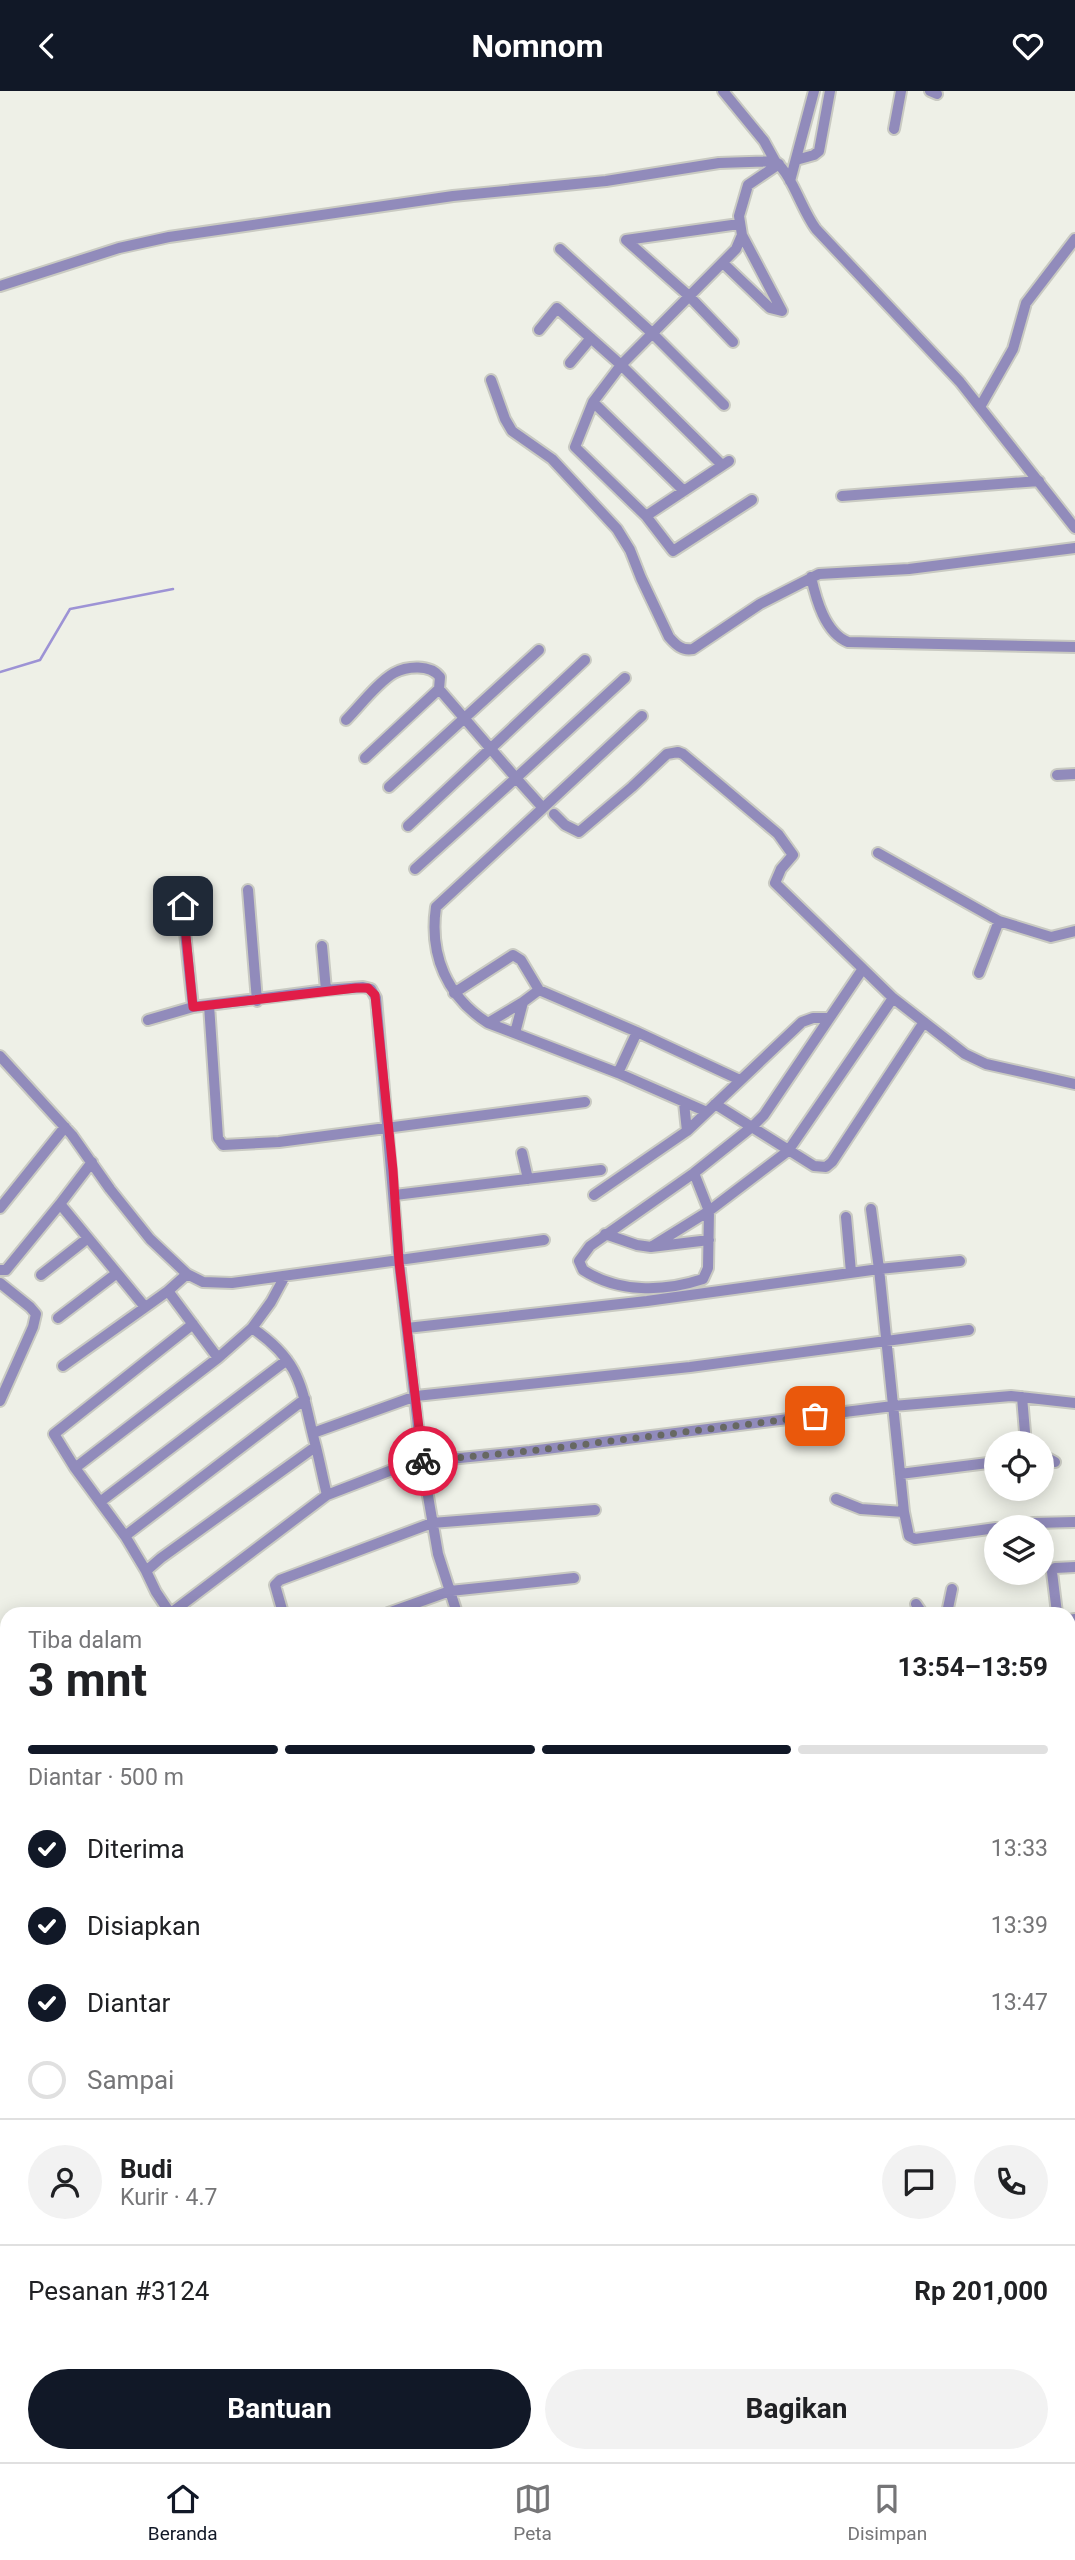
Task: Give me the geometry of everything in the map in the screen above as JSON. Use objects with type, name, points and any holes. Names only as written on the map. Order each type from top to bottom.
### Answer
[{"type":"street","points":[[723,91],[764,141],[790,181],[802,208],[822,237],[960,381],[1075,528]]},
{"type":"street","points":[[790,181],[814,91]]},
{"type":"street","points":[[796,160],[819,151],[830,91]]},
{"type":"street","points":[[894,129],[901,91]]},
{"type":"street","points":[[0,286],[119,248],[169,237],[442,198],[606,181],[710,164],[751,160],[777,163]]},
{"type":"street","points":[[752,500],[673,551],[646,516],[575,447],[593,402],[621,365],[736,249],[748,185],[777,163]]},
{"type":"street","points":[[723,263],[770,309],[782,311],[740,230]]},
{"type":"street","points":[[733,342],[689,296],[626,240],[740,230]]},
{"type":"street","points":[[980,407],[1013,349],[1026,303],[1075,239]]},
{"type":"street","points":[[560,249],[652,333],[724,405]]},
{"type":"street","points":[[539,330],[557,308],[725,463],[646,516]]},
{"type":"street","points":[[570,363],[591,338]]},
{"type":"street","points":[[491,380],[512,431],[552,459],[617,529],[631,550],[641,578],[670,636],[679,647],[693,649],[760,604],[811,577],[840,571],[909,569],[1075,548]]},
{"type":"street","points":[[593,402],[684,491]]},
{"type":"street","points":[[842,496],[1038,481]]},
{"type":"street","points":[[811,577],[814,593],[824,615],[839,638],[848,642],[1075,647]]},
{"type":"street","points":[[388,787],[539,650]]},
{"type":"street","points":[[408,826],[585,660]]},
{"type":"street","points":[[346,720],[388,678],[398,672],[431,669],[440,677],[439,689],[365,758]]},
{"type":"street","points":[[415,869],[625,678]]},
{"type":"street","points":[[439,689],[543,809]]},
{"type":"street","points":[[642,716],[436,907],[437,954],[444,979],[454,993],[471,1011],[488,1023],[618,1073],[684,1103],[711,1108],[753,1126],[814,1166],[826,1167],[832,1162],[924,1022]]},
{"type":"street","points":[[554,814],[565,825],[579,832],[667,754],[684,754],[782,839],[793,855],[781,869],[775,883],[862,970],[893,997],[965,1054],[986,1064],[1075,1084]]},
{"type":"street","points":[[1057,775],[1075,774]]},
{"type":"street","points":[[877,853],[999,921],[1051,937],[1075,931]]},
{"type":"street","points":[[180,885],[193,1007]]},
{"type":"street","points":[[248,890],[257,1000]]},
{"type":"street","points":[[979,973],[999,921]]},
{"type":"street","points":[[322,946],[327,991]]},
{"type":"street","points":[[454,993],[513,955],[521,960],[539,991],[637,1032],[740,1080]]},
{"type":"street","points":[[694,1173],[709,1211],[708,1268],[703,1279],[648,1289],[596,1277],[583,1270],[579,1261],[582,1256],[605,1234],[694,1173],[764,1115],[862,970]]},
{"type":"street","points":[[148,1020],[193,1007],[363,987],[371,989],[375,995],[389,1127],[399,1262],[422,1461],[438,1554],[455,1607]]},
{"type":"street","points":[[488,1023],[539,991]]},
{"type":"street","points":[[651,1247],[709,1211],[789,1151],[893,997]]},
{"type":"street","points":[[515,1033],[523,1002]]},
{"type":"street","points":[[209,1005],[218,1138],[223,1145],[279,1142],[584,1103]]},
{"type":"street","points":[[594,1195],[687,1131],[802,1022],[813,1017],[828,1018]]},
{"type":"street","points":[[618,1073],[637,1032]]},
{"type":"street","points":[[0,1056],[65,1127],[150,1239],[187,1274],[203,1282],[224,1284],[544,1240]]},
{"type":"street","points":[[684,1103],[687,1131]]},
{"type":"street","points":[[0,1208],[65,1127]]},
{"type":"street","points":[[522,1153],[528,1179]]},
{"type":"street","points":[[0,1401],[33,1327],[36,1314],[1,1277],[92,1162]]},
{"type":"street","points":[[395,1195],[601,1170]]},
{"type":"street","points":[[60,1204],[145,1307]]},
{"type":"street","points":[[871,1209],[904,1512],[909,1536],[915,1539],[984,1530]]},
{"type":"street","points":[[846,1217],[851,1272]]},
{"type":"street","points":[[605,1234],[651,1247],[709,1240]]},
{"type":"street","points":[[41,1275],[88,1238]]},
{"type":"street","points":[[407,1328],[647,1301],[851,1272],[960,1261]]},
{"type":"street","points":[[58,1318],[117,1273]]},
{"type":"street","points":[[63,1366],[168,1291],[187,1274]]},
{"type":"street","points":[[75,1468],[218,1358],[252,1328],[271,1302],[285,1276]]},
{"type":"street","points":[[168,1291],[218,1358]]},
{"type":"street","points":[[167,1607],[125,1536],[75,1468],[54,1437],[54,1432],[193,1324]]},
{"type":"street","points":[[252,1328],[267,1339],[295,1371],[305,1399],[327,1495]]},
{"type":"street","points":[[313,1433],[416,1396],[690,1367],[970,1330]]},
{"type":"street","points":[[100,1502],[288,1360]]},
{"type":"street","points":[[179,1607],[327,1495],[410,1462],[530,1451],[893,1406],[1012,1396],[1075,1403]]},
{"type":"street","points":[[1022,1397],[1025,1431]]},
{"type":"street","points":[[125,1536],[305,1399]]},
{"type":"street","points":[[146,1571],[316,1447]]},
{"type":"street","points":[[900,1474],[984,1464]]},
{"type":"street","points":[[836,1499],[861,1509],[904,1512]]},
{"type":"street","points":[[281,1607],[275,1585],[280,1580],[432,1523],[595,1510]]},
{"type":"street","points":[[1054,1522],[1075,1522]]},
{"type":"street","points":[[1054,1568],[1075,1567]]},
{"type":"street","points":[[405,1607],[450,1591],[573,1577]]},
{"type":"street","points":[[1050,1585],[1056,1607]]},
{"type":"street","points":[[948,1607],[952,1589]]},
{"type":"waterway","points":[[0,672],[40,660],[70,609],[173,589]]},
{"type":"way so far","points":[[423,1461],[530,1451],[815,1416]]},
{"type":"route","points":[[183,906],[193,1007],[363,987],[371,989],[375,995],[393,1170],[399,1262],[423,1461]]}]
